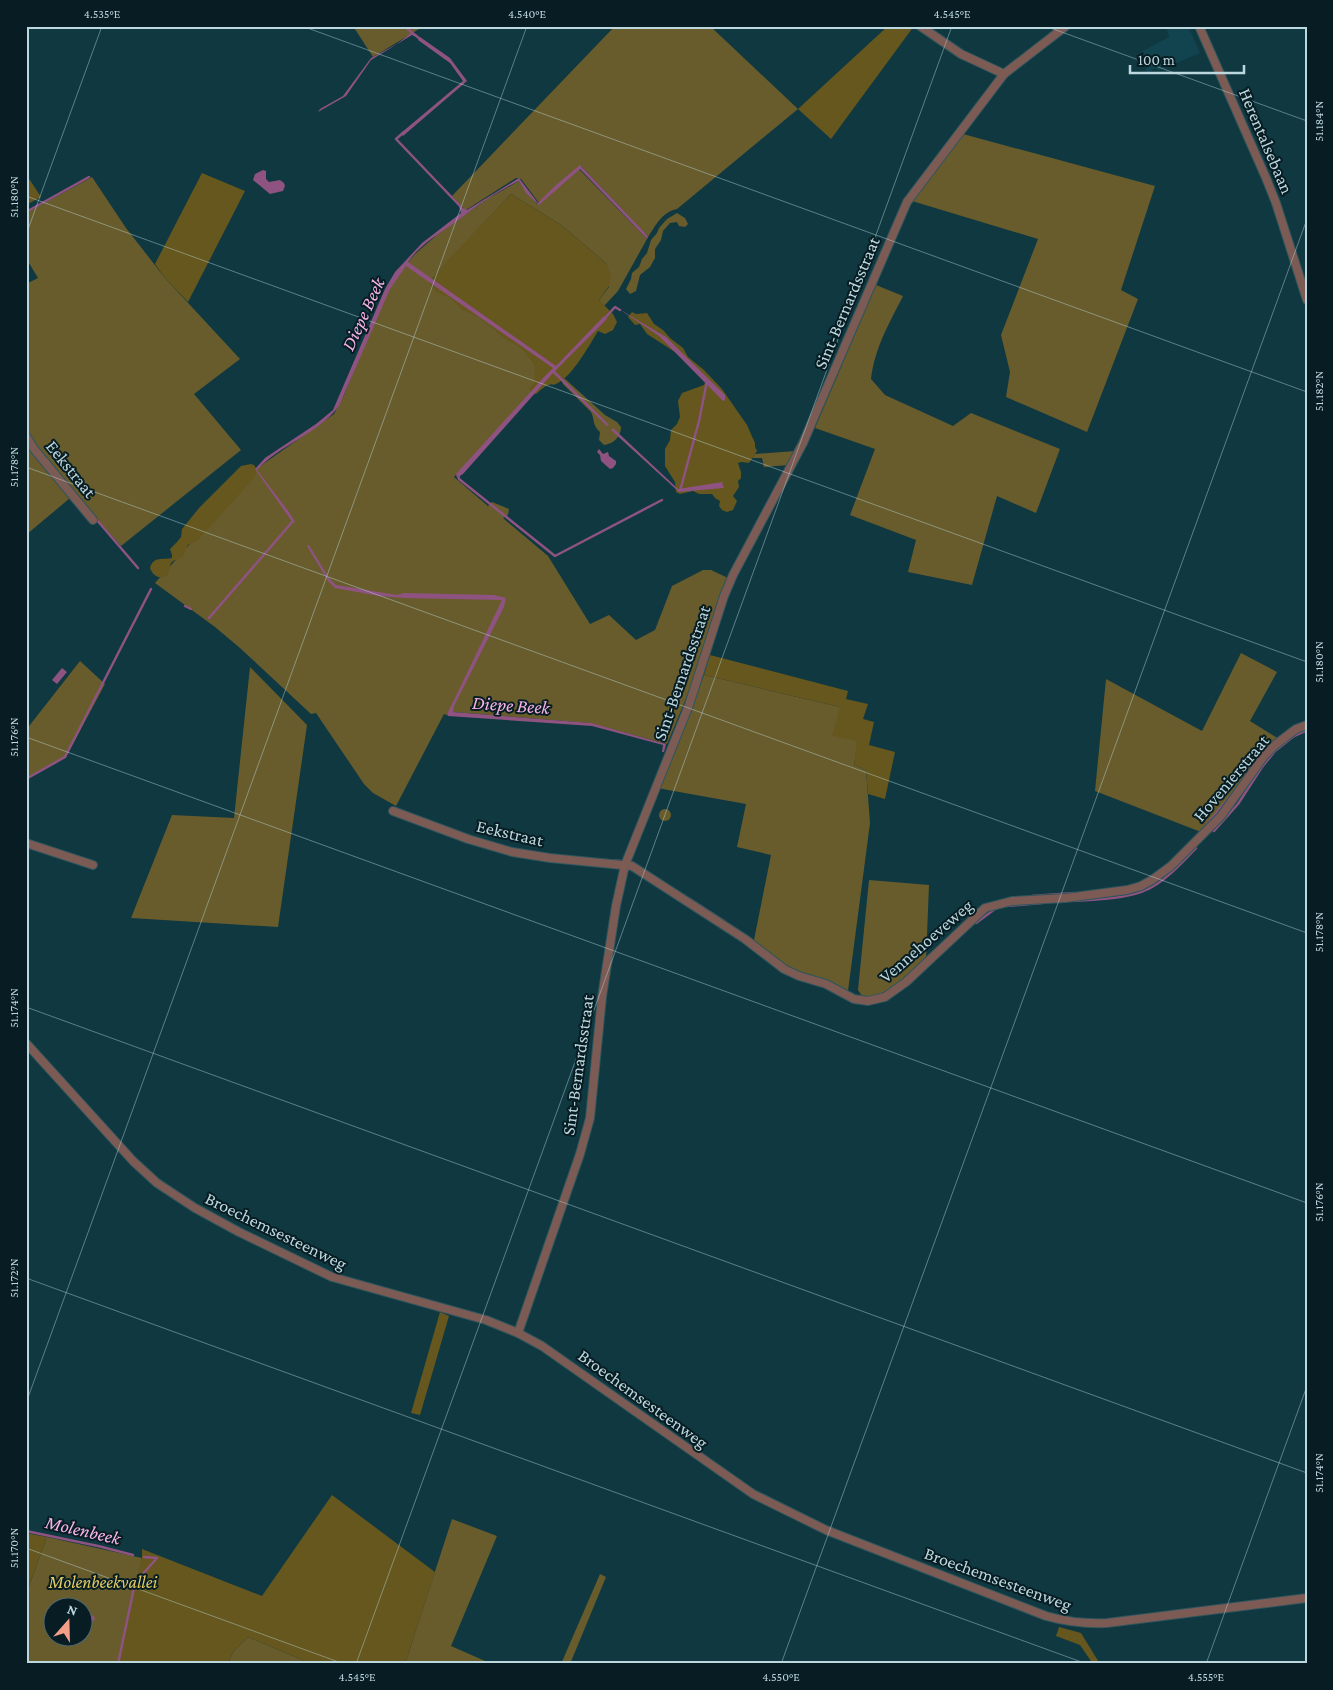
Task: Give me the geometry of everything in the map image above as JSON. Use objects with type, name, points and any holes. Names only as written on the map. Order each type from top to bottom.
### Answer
[{"type":"street","points":[[920,26],[961,54],[1004,74]]},
{"type":"street","name":"Sint-Bernardsstraat","points":[[518,1332],[580,1154],[590,1118],[602,997],[616,906],[625,865],[688,705],[724,596],[733,575],[803,443],[907,202],[1004,74],[1066,26]]},
{"type":"street","name":"Herentalsebaan","points":[[1199,26],[1266,178],[1307,300]]},
{"type":"street","name":"Eekstraat","points":[[26,436],[34,449],[93,520]]},
{"type":"street","name":"Hovenierstraat","points":[[1182,855],[1221,816],[1264,756],[1296,729],[1307,726]]},
{"type":"street","name":"Eekstraat","points":[[393,811],[468,839],[512,852],[550,858],[625,865]]},
{"type":"street","points":[[26,843],[93,865]]},
{"type":"street","name":"Vennehoeveweg","points":[[625,865],[640,870],[739,935],[784,969],[799,976],[826,984],[854,999],[868,1001],[885,997],[906,982],[985,908],[1012,901],[1066,898],[1127,890],[1152,880],[1182,855]]},
{"type":"street","name":"Broechemsesteenweg","points":[[26,1043],[133,1161],[157,1183],[195,1208],[239,1232],[332,1277],[486,1320],[518,1332],[542,1346],[753,1494],[826,1530],[1046,1616],[1084,1624],[1107,1623],[1307,1598]]},
{"type":"shaded area","points":[[888,26],[914,26],[831,139],[798,109]]},
{"type":"shaded area","points":[[1166,26],[1188,26],[1200,53],[1158,71],[1156,68],[1147,73],[1145,69],[1148,67],[1141,52],[1169,37]]},
{"type":"shaded area","points":[[411,33],[417,35],[416,37],[412,35],[371,60],[346,96],[318,112],[343,96],[371,58],[397,44]]},
{"type":"shaded area","points":[[420,37],[450,58],[467,81],[403,136],[401,133],[463,81],[450,63],[418,40]]},
{"type":"shaded area","points":[[580,165],[644,232],[648,237],[647,239],[580,169],[539,205],[526,193],[519,181],[510,185],[429,241],[408,262],[556,366],[604,316],[607,319],[555,371],[609,425],[607,426],[553,373],[463,474],[457,478],[456,474],[553,368],[406,266],[390,289],[339,406],[321,424],[277,453],[257,470],[289,512],[295,522],[293,523],[255,469],[265,458],[316,424],[333,410],[385,289],[395,272],[422,243],[461,213],[459,206],[467,210],[519,178],[538,203]]},
{"type":"shaded area","points":[[263,170],[266,171],[266,179],[269,182],[280,180],[284,183],[283,191],[270,194],[253,180],[255,174]]},
{"type":"shaded area","points":[[202,173],[245,191],[188,302],[165,278],[155,264]]},
{"type":"shaded area","points":[[26,174],[41,197],[26,205]]},
{"type":"shaded area","points":[[511,194],[561,225],[607,264],[611,278],[609,286],[599,300],[613,314],[617,322],[613,330],[605,334],[598,331],[568,375],[555,385],[545,386],[536,394],[529,389],[534,383],[534,364],[521,348],[504,338],[480,318],[461,309],[451,298],[437,293],[430,284],[451,257]]},
{"type":"shaded area","points":[[619,309],[666,337],[725,395],[725,400],[723,401],[659,336]]},
{"type":"shaded area","points":[[632,312],[636,314],[647,313],[654,324],[683,348],[688,357],[722,389],[747,425],[757,451],[749,463],[738,463],[741,478],[738,481],[739,487],[733,496],[737,501],[733,510],[727,512],[722,510],[719,506],[720,501],[712,494],[699,494],[693,491],[680,494],[676,492],[675,482],[665,466],[665,449],[670,440],[671,430],[677,424],[680,417],[678,401],[682,393],[704,385],[706,381],[678,354],[647,334],[640,324],[635,325],[628,317]]},
{"type":"shaded area","points":[[613,428],[678,489],[722,482],[724,488],[679,492],[611,430]]},
{"type":"shaded area","points":[[599,449],[603,454],[608,452],[609,456],[616,461],[613,468],[610,469],[601,461],[600,455],[597,452]]},
{"type":"shaded area","points":[[251,464],[257,470],[254,478],[197,541],[188,545],[183,557],[171,563],[169,573],[163,578],[155,575],[150,568],[151,564],[159,559],[172,558],[170,549],[181,537],[182,529],[199,508],[241,466]]},
{"type":"shaded area","points":[[309,545],[329,578],[336,585],[397,595],[404,593],[494,595],[506,598],[504,607],[454,706],[453,712],[591,723],[666,744],[664,752],[662,752],[663,745],[592,726],[448,716],[448,712],[502,600],[404,598],[379,596],[335,588],[328,581],[307,546]]},
{"type":"shaded area","points":[[710,655],[848,691],[846,699],[868,704],[863,719],[874,722],[869,745],[895,752],[885,799],[868,794],[866,770],[854,765],[857,741],[832,736],[840,707],[704,675]]},
{"type":"shaded area","points":[[62,668],[67,672],[57,684],[52,680]]},
{"type":"shaded area","points":[[440,1312],[449,1316],[420,1415],[411,1413]]},
{"type":"shaded area","points":[[332,1495],[435,1572],[405,1664],[312,1664],[248,1637],[233,1652],[228,1664],[118,1664],[142,1558],[142,1549],[262,1596]]},
{"type":"shaded area","points":[[26,1533],[47,1537],[26,1594]]},
{"type":"shaded area","points":[[1059,1627],[1081,1633],[1100,1664],[1093,1664],[1080,1645],[1056,1636]]},
{"type":"green space","points":[[353,26],[424,26],[373,57]]},
{"type":"green space","points":[[615,26],[710,26],[798,109],[677,209],[663,216],[648,237],[581,166],[579,169],[647,239],[618,291],[604,306],[599,300],[609,287],[607,264],[561,225],[511,194],[429,282],[553,369],[454,477],[488,506],[492,502],[509,509],[508,515],[503,518],[548,556],[590,624],[609,615],[636,640],[655,630],[672,586],[703,570],[711,570],[728,578],[690,689],[667,744],[589,723],[453,712],[449,716],[444,714],[396,806],[373,793],[364,784],[316,713],[311,714],[215,627],[155,583],[259,467],[334,414],[390,288],[401,270],[415,254],[438,234],[487,199],[519,181],[537,204],[539,203],[521,179],[516,178],[466,210],[452,196]]},
{"type":"green space","points":[[963,134],[1155,186],[1121,290],[1138,299],[1087,432],[1006,397],[1010,372],[1001,335],[1038,239],[912,201]]},
{"type":"green space","points":[[92,177],[126,228],[165,278],[240,359],[194,394],[241,450],[121,546],[59,475],[26,430],[26,284],[38,278],[26,258],[26,213]]},
{"type":"green space","points":[[677,213],[685,218],[688,224],[685,227],[679,226],[677,222],[670,223],[663,231],[661,240],[655,249],[655,258],[650,267],[640,275],[636,291],[630,294],[626,289],[632,273],[639,267],[647,253],[651,240],[667,219]]},
{"type":"green space","points":[[876,285],[903,296],[883,336],[873,367],[871,379],[885,395],[953,426],[971,413],[1060,449],[1036,513],[997,496],[972,585],[908,572],[916,540],[850,515],[875,449],[815,428]]},
{"type":"green space","points":[[564,378],[621,427],[620,433],[614,441],[604,445],[599,440],[600,432],[595,425],[591,412],[563,384]]},
{"type":"green space","points":[[31,449],[70,498],[26,535],[26,453]]},
{"type":"green space","points":[[796,451],[789,465],[764,467],[762,458],[752,458],[755,454]]},
{"type":"green space","points":[[1241,653],[1277,672],[1250,721],[1279,739],[1201,832],[1095,791],[1106,679],[1202,731]]},
{"type":"green space","points":[[80,661],[105,684],[66,757],[26,779],[26,730]]},
{"type":"green space","points":[[250,667],[307,725],[278,927],[131,918],[172,815],[234,818]]},
{"type":"green space","points":[[704,675],[840,707],[858,741],[854,765],[866,770],[870,823],[848,991],[823,980],[792,970],[754,940],[771,855],[737,847],[746,804],[657,788]]},
{"type":"green space","points":[[667,809],[670,810],[670,820],[663,821],[660,820],[659,813],[660,810]]},
{"type":"green space","points":[[869,880],[929,885],[926,960],[889,990],[872,996],[862,996],[858,990]]},
{"type":"green space","points":[[452,1519],[497,1536],[451,1646],[492,1664],[405,1664]]},
{"type":"green space","name":"Molenbeekvallei","points":[[47,1537],[142,1558],[119,1664],[26,1664],[26,1594]]},
{"type":"green space","points":[[600,1574],[606,1577],[570,1664],[561,1664]]},
{"type":"green space","points":[[248,1637],[312,1664],[228,1664],[233,1652]]},
{"type":"waterway","name":"Diepe Beek","points":[[404,26],[420,39]]},
{"type":"waterway","name":"Diepe Beek","points":[[404,132],[396,139],[461,207]]},
{"type":"waterway","points":[[26,212],[89,177]]},
{"type":"waterway","points":[[604,319],[615,307],[620,310]]},
{"type":"waterway","points":[[680,491],[699,421],[707,381]]},
{"type":"waterway","points":[[26,430],[30,435]]},
{"type":"waterway","points":[[458,475],[459,479],[555,556],[662,500]]},
{"type":"waterway","points":[[96,519],[138,568]]},
{"type":"waterway","points":[[209,618],[293,521]]},
{"type":"waterway","points":[[26,779],[65,757],[151,589]]},
{"type":"waterway","points":[[185,606],[191,609]]},
{"type":"waterway","points":[[1214,831],[1238,804],[1262,767],[1275,751],[1294,736],[1307,730]]},
{"type":"waterway","points":[[1203,829],[1233,793]]},
{"type":"waterway","points":[[1075,901],[1122,897],[1148,889],[1168,876],[1196,848]]},
{"type":"waterway","points":[[605,860],[621,861]]},
{"type":"waterway","points":[[1032,896],[1074,893]]},
{"type":"waterway","points":[[690,899],[724,921]]},
{"type":"waterway","points":[[1007,906],[1042,903]]},
{"type":"waterway","points":[[976,923],[995,909]]},
{"type":"waterway","name":"Molenbeek","points":[[26,1531],[133,1555]]},
{"type":"waterway","name":"Molenbeek","points":[[118,1664],[135,1583],[157,1558],[144,1557]]}]
